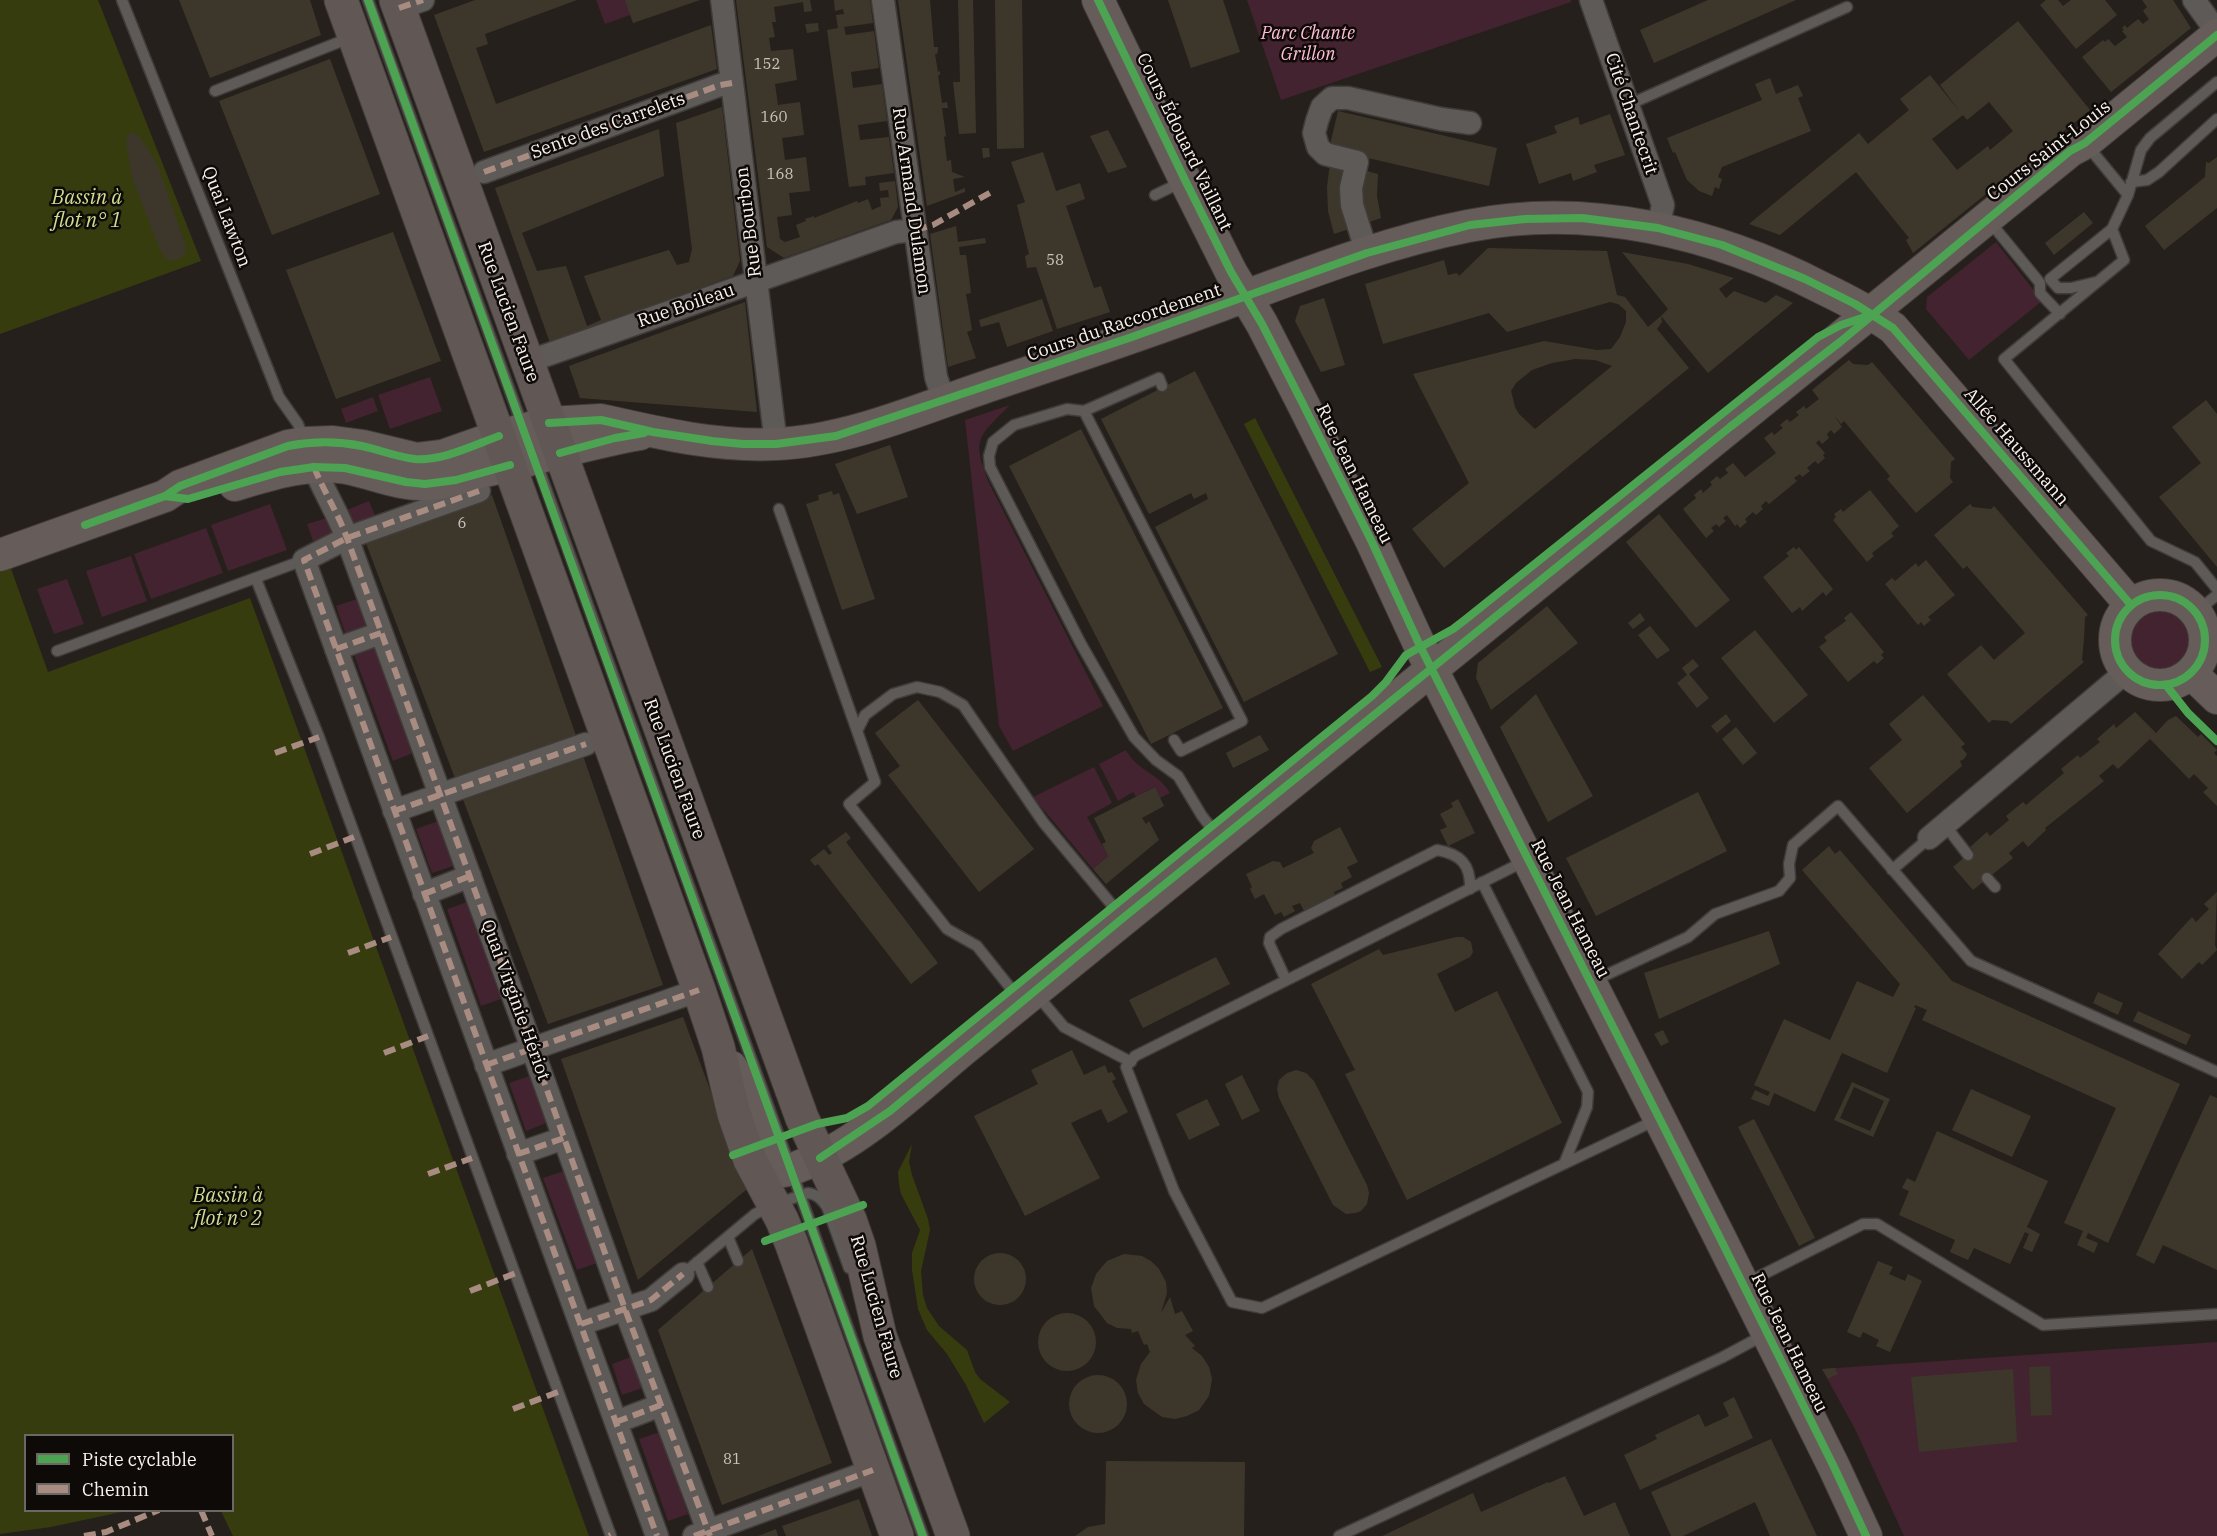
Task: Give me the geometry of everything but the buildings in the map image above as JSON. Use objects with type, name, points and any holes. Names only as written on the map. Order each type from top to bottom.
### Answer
[{"type":"main road","name":"Rue Lucien Faure","points":[[341,0],[353,36],[529,444],[798,1107],[803,1183],[791,1242],[897,1536]]},
{"type":"main road","name":"Rue Lucien Faure","points":[[396,2],[527,363],[529,444],[718,1047],[734,1114],[750,1160],[843,1202],[859,1246],[880,1336],[953,1536]]},
{"type":"street","name":"Rue Bourbon","points":[[722,0],[776,444]]},
{"type":"street","name":"Rue Armand Dulamon","points":[[883,0],[936,377],[944,401]]},
{"type":"street","name":"Cours Édouard Vaillant","points":[[1098,0],[1185,180],[1231,272],[1246,296]]},
{"type":"street","name":"Cité Chantecrit","points":[[1592,0],[1663,205],[1658,228]]},
{"type":"street","points":[[2193,0],[2217,33]]},
{"type":"street","name":"Cours Saint-Louis","points":[[803,1183],[1123,918],[1873,314],[2070,151],[2085,143],[2217,33]]},
{"type":"street","name":"Sente des Carrelets","points":[[484,172],[720,85],[732,83]]},
{"type":"street","points":[[1367,253],[1353,205],[1351,188],[1357,162],[1325,154],[1318,147],[1314,133],[1322,107],[1332,98],[1348,98],[1441,119],[1470,123]]},
{"type":"street","name":"Cours du Raccordement","points":[[3,554],[165,496],[188,499],[280,472],[310,455],[345,468],[425,484],[456,480],[529,444],[601,420],[653,432],[712,441],[776,444],[836,436],[1129,338],[1367,253],[1470,225],[1525,219],[1582,218],[1658,228],[1749,254],[1805,279],[1873,314]]},
{"type":"street","name":"Rue Boileau","points":[[527,363],[896,232],[915,230]]},
{"type":"street","name":"Rue Jean Hameau","points":[[1246,296],[1372,542],[1432,669],[1743,1285],[1866,1536]]},
{"type":"street","name":"Allée Haussmann","points":[[1873,314],[1904,339],[2131,605]]},
{"type":"street","name":"Quai Virginie Hériot","points":[[310,455],[322,487],[337,513],[347,538],[661,1405],[704,1534]]},
{"type":"street","points":[[479,491],[347,538],[304,560],[657,1536]]},
{"type":"street","points":[[2151,596],[2173,597],[2186,603],[2206,604],[2202,657],[2191,673],[2180,681],[2166,685],[2139,680],[2127,671],[2119,659],[2115,645],[2116,630],[2122,616],[2131,605],[2151,596]]},
{"type":"street","points":[[336,649],[381,633]]},
{"type":"street","points":[[1937,832],[2127,671]]},
{"type":"street","points":[[2191,673],[2217,698]]},
{"type":"street","points":[[394,811],[586,744]]},
{"type":"street","points":[[424,894],[470,876]]},
{"type":"street","points":[[486,1065],[699,990]]},
{"type":"street","points":[[518,1154],[564,1138]]},
{"type":"street","points":[[581,1324],[651,1300],[690,1268]]},
{"type":"street","points":[[616,1422],[661,1405]]},
{"type":"street","points":[[704,1534],[873,1470]]},
{"type":"lane","name":"Quai Lawton","points":[[122,0],[279,397],[298,424],[310,455]]},
{"type":"lane","points":[[396,2],[529,444]]},
{"type":"lane","points":[[1628,105],[1847,7]]},
{"type":"lane","points":[[215,91],[353,36]]},
{"type":"lane","points":[[2060,314],[2040,293],[2045,281],[2112,229],[2128,195],[2141,150],[2150,138],[2217,82]]},
{"type":"lane","points":[[2131,182],[2147,180],[2158,172],[2217,119]]},
{"type":"lane","points":[[2085,143],[2128,195]]},
{"type":"lane","points":[[1155,195],[1185,180]]},
{"type":"lane","points":[[1988,219],[2045,281],[2058,288],[2071,288],[2100,281]]},
{"type":"lane","points":[[2112,229],[2124,260],[2004,359],[2151,541],[2195,562],[2217,589]]},
{"type":"lane","points":[[1162,386],[1159,378],[1084,411],[1066,409],[1014,425],[993,442],[989,456],[990,467],[1081,644],[1134,737],[1156,760],[1178,776],[1202,816],[1221,840]]},
{"type":"lane","points":[[1084,411],[1242,722],[1181,751],[1174,740]]},
{"type":"lane","points":[[780,508],[875,782],[849,804],[947,929],[977,946],[1028,997],[1064,1027],[1131,1062]]},
{"type":"lane","points":[[57,651],[304,560]]},
{"type":"lane","points":[[256,579],[319,737],[611,1536]]},
{"type":"lane","points":[[857,731],[865,715],[893,694],[918,687],[940,692],[963,705],[1043,822],[1123,918]]},
{"type":"lane","points":[[1590,982],[1688,938],[1715,914],[1779,891],[1790,878],[1789,864],[1793,845],[1838,806],[1971,961],[2217,1072]]},
{"type":"lane","points":[[1892,870],[1937,832],[1968,855]]},
{"type":"lane","points":[[1286,980],[1269,943],[1270,937],[1281,929],[1437,850],[1452,853],[1462,861],[1471,874],[1470,889]]},
{"type":"lane","points":[[1527,859],[1135,1056],[1126,1067],[1174,1191],[1232,1302],[1263,1308],[1659,1119]]},
{"type":"lane","points":[[1482,882],[1588,1092],[1587,1107],[1564,1164]]},
{"type":"lane","points":[[708,1287],[690,1268],[755,1214],[803,1183]]},
{"type":"lane","points":[[803,1183],[827,1207],[854,1280],[875,1312]]},
{"type":"lane","points":[[803,1183],[923,1536]]},
{"type":"lane","points":[[1743,1285],[1863,1224],[1877,1224],[2043,1325],[2217,1314]]},
{"type":"lane","points":[[728,1237],[738,1261]]},
{"type":"lane","points":[[1339,1536],[1722,1357],[1767,1333]]},
{"type":"green space","points":[[596,0],[700,0],[633,23],[630,15],[605,24]]},
{"type":"green space","name":"Parc Chante Grillon","points":[[1247,0],[1571,0],[1571,2],[1281,100]]},
{"type":"green space","points":[[1996,242],[2042,301],[1969,360],[1926,309],[1927,297]]},
{"type":"green space","points":[[430,377],[442,411],[390,429],[378,395]]},
{"type":"green space","points":[[373,397],[378,411],[346,423],[341,409]]},
{"type":"green space","points":[[1010,405],[990,425],[981,440],[979,448],[984,470],[1103,706],[1013,751],[999,726],[965,420]]},
{"type":"green space","points":[[369,501],[376,518],[350,527],[344,511]]},
{"type":"green space","points":[[270,504],[287,550],[228,571],[211,525]]},
{"type":"green space","points":[[327,518],[333,534],[313,541],[307,524]]},
{"type":"green space","points":[[206,528],[223,573],[151,599],[134,554]]},
{"type":"green space","points":[[131,556],[147,601],[102,617],[86,571]]},
{"type":"green space","points":[[67,579],[84,624],[54,634],[37,589]]},
{"type":"green space","points":[[357,599],[367,628],[346,635],[336,606]]},
{"type":"green space","points":[[2162,607],[2180,613],[2188,621],[2194,639],[2188,657],[2180,665],[2162,671],[2144,665],[2136,657],[2130,639],[2136,621],[2144,613]]},
{"type":"green space","points":[[374,645],[413,753],[393,761],[353,652]]},
{"type":"green space","points":[[1126,750],[1130,757],[1160,781],[1170,793],[1160,798],[1154,787],[1136,797],[1133,792],[1118,801],[1099,764]]},
{"type":"green space","points":[[1094,767],[1112,803],[1087,817],[1108,856],[1093,869],[1033,797]]},
{"type":"green space","points":[[438,821],[453,866],[432,873],[416,829]]},
{"type":"green space","points":[[467,902],[501,999],[481,1006],[447,909]]},
{"type":"green space","points":[[529,1076],[546,1123],[526,1131],[509,1083]]},
{"type":"green space","points":[[564,1171],[597,1263],[577,1270],[543,1178]]},
{"type":"green space","points":[[2217,1342],[2217,1536],[1904,1536],[1855,1429],[1822,1369]]},
{"type":"green space","points":[[631,1357],[642,1388],[622,1395],[612,1364]]},
{"type":"green space","points":[[660,1432],[688,1514],[668,1521],[639,1439]]},
{"type":"water","name":"Bassin à flot n° 1","points":[[0,0],[98,0],[201,261],[0,334]]},
{"type":"water","points":[[1255,418],[1382,667],[1370,672],[1244,424]]},
{"type":"water","name":"Bassin à flot n° 2","points":[[0,538],[48,672],[250,598],[589,1536],[233,1536],[221,1512],[234,1512],[234,1434],[24,1434],[24,1512],[121,1512],[51,1527],[0,1534]]},
{"type":"water","points":[[912,1144],[909,1162],[930,1230],[921,1271],[923,1295],[927,1308],[939,1326],[967,1350],[980,1379],[1010,1402],[984,1423],[966,1385],[947,1354],[927,1330],[918,1309],[912,1270],[912,1253],[920,1230],[901,1194],[898,1172]]},
{"type":"marked path","points":[[399,8],[423,0]]},
{"type":"marked path","points":[[484,172],[720,85],[732,83]]},
{"type":"marked path","points":[[915,230],[933,225],[993,191]]},
{"type":"marked path","points":[[314,467],[347,538],[625,1309],[710,1536]]},
{"type":"marked path","points":[[479,491],[347,538],[304,560],[657,1536]]},
{"type":"marked path","points":[[336,649],[381,633]]},
{"type":"marked path","points":[[275,753],[319,737]]},
{"type":"marked path","points":[[394,811],[586,744]]},
{"type":"marked path","points":[[310,854],[354,837]]},
{"type":"marked path","points":[[424,894],[470,876]]},
{"type":"marked path","points":[[348,953],[391,937]]},
{"type":"marked path","points":[[486,1065],[699,990]]},
{"type":"marked path","points":[[384,1053],[428,1036]]},
{"type":"marked path","points":[[518,1154],[564,1138]]},
{"type":"marked path","points":[[428,1174],[472,1158]]},
{"type":"marked path","points":[[470,1291],[516,1273]]},
{"type":"marked path","points":[[581,1324],[651,1300],[683,1274]]},
{"type":"marked path","points":[[513,1409],[558,1392]]},
{"type":"marked path","points":[[616,1422],[661,1405]]},
{"type":"marked path","points":[[694,1536],[873,1470]]},
{"type":"marked path","points":[[84,1536],[106,1532],[154,1512]]},
{"type":"marked path","points":[[202,1512],[212,1536]]},
{"type":"cycle path","points":[[368,0],[923,1536]]},
{"type":"cycle path","points":[[1098,0],[1185,180],[1231,272],[1262,324],[1303,404],[1372,542],[1420,646],[1719,1236],[1866,1536]]},
{"type":"cycle path","points":[[820,1158],[890,1111],[1123,918],[1730,427],[1840,342],[2070,151],[2085,143],[2217,35]]},
{"type":"cycle path","points":[[549,423],[601,420],[653,432],[743,444],[776,444],[836,436],[1129,338],[1367,253],[1470,225],[1525,219],[1582,218],[1658,228],[1722,245],[1805,279],[1855,304],[1893,328],[2131,605]]},
{"type":"cycle path","points":[[733,1155],[817,1124],[847,1118],[868,1106],[1372,696],[1386,682],[1406,655],[1453,629],[1466,619],[1818,337],[1841,325],[1865,317]]},
{"type":"cycle path","points":[[560,453],[615,438],[644,433]]},
{"type":"cycle path","points":[[85,525],[165,496],[180,486],[288,446],[316,442],[343,443],[408,458],[426,459],[458,452],[499,436]]},
{"type":"cycle path","points":[[165,496],[188,499],[280,472],[314,467],[345,468],[425,484],[456,480],[510,465]]},
{"type":"cycle path","points":[[2160,595],[2177,599],[2192,608],[2201,623],[2205,640],[2201,657],[2192,672],[2177,681],[2160,685],[2143,681],[2128,672],[2119,657],[2115,640],[2119,623],[2128,608],[2143,599],[2160,595]]},
{"type":"cycle path","points":[[2166,685],[2188,713],[2217,741]]},
{"type":"cycle path","points":[[765,1241],[863,1205]]}]
